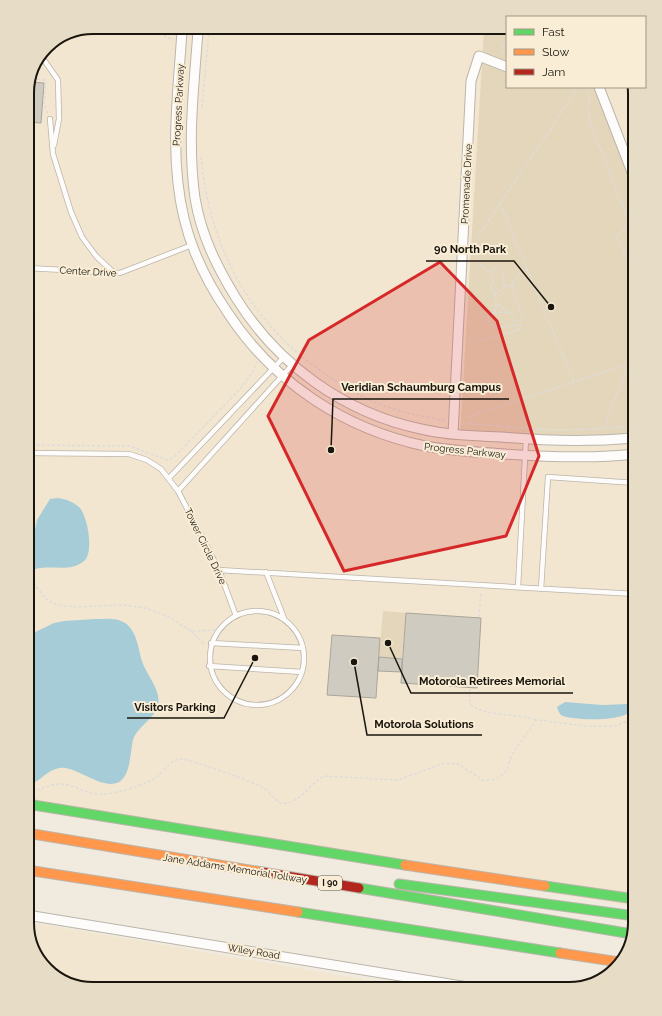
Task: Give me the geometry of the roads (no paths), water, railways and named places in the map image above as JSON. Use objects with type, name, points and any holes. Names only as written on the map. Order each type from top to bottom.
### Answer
[{"type":"highway","points":[[34,805],[434,870],[628,898]]},
{"type":"highway","name":"Jane Addams Memorial Tollway","points":[[34,834],[627,933]]},
{"type":"highway","points":[[91,844],[376,881]]},
{"type":"highway","points":[[34,871],[614,961]]},
{"type":"highway","points":[[392,883],[628,915]]},
{"type":"street","name":"Progress Parkway","points":[[182,34],[175,130],[176,171],[184,217],[192,245],[209,283],[233,322],[242,334],[282,376],[323,406],[344,418],[387,436],[426,446],[526,456],[593,457],[628,454]]},
{"type":"street","name":"Progress Parkway","points":[[198,34],[191,111],[190,153],[195,199],[202,229],[217,266],[248,318],[292,365],[334,396],[358,408],[401,424],[453,434],[526,439],[591,441],[628,438]]},
{"type":"street","name":"Promenade Drive","points":[[453,434],[471,81],[479,56],[506,68]]},
{"type":"street","points":[[599,88],[628,162]]},
{"type":"street","name":"Wiley Road","points":[[34,916],[437,982]]},
{"type":"lane","points":[[46,58],[58,80],[59,119],[52,151]]},
{"type":"lane","points":[[50,119],[52,151],[70,212],[82,238],[96,256],[113,272]]},
{"type":"lane","name":"Center Drive","points":[[34,268],[113,272],[130,270],[192,245]]},
{"type":"lane","points":[[169,478],[284,357]]},
{"type":"lane","points":[[178,490],[292,365]]},
{"type":"lane","points":[[518,587],[526,439]]},
{"type":"lane","name":"Tower Circle Drive","points":[[34,453],[129,454],[147,460],[161,469],[178,490],[219,570],[236,616]]},
{"type":"lane","points":[[541,588],[548,477],[628,483]]},
{"type":"lane","points":[[219,570],[541,588],[628,594]]},
{"type":"lane","points":[[266,572],[284,618]]},
{"type":"lane","points":[[250,610],[267,611],[284,618],[294,627],[302,641],[304,656],[302,672],[295,686],[283,697],[269,704],[253,705],[238,702],[224,693],[214,681],[209,666],[212,639],[225,621],[250,610]]},
{"type":"lane","points":[[211,644],[303,648]]},
{"type":"lane","points":[[209,666],[302,672]]},
{"type":"water","points":[[58,498],[67,500],[73,502],[80,508],[85,519],[89,535],[89,551],[84,561],[78,565],[63,568],[41,568],[34,570],[34,534],[37,520],[50,499]]},
{"type":"water","points":[[110,619],[122,621],[129,626],[135,635],[142,661],[158,694],[159,700],[156,711],[138,731],[133,740],[126,774],[123,779],[113,784],[100,782],[65,768],[54,770],[34,783],[34,633],[54,623],[64,621]]},
{"type":"water","points":[[565,702],[602,705],[628,704],[628,713],[613,718],[576,719],[561,715],[557,707]]},
{"type":"place","name":"90 North Park","points":[[551,307]]},
{"type":"place","name":"Veridian Schaumburg Campus","points":[[331,450]]},
{"type":"place","name":"Motorola Retirees Memorial","points":[[388,643]]},
{"type":"place","name":"Visitors Parking","points":[[255,658]]},
{"type":"place","name":"Motorola Solutions","points":[[354,662]]}]
